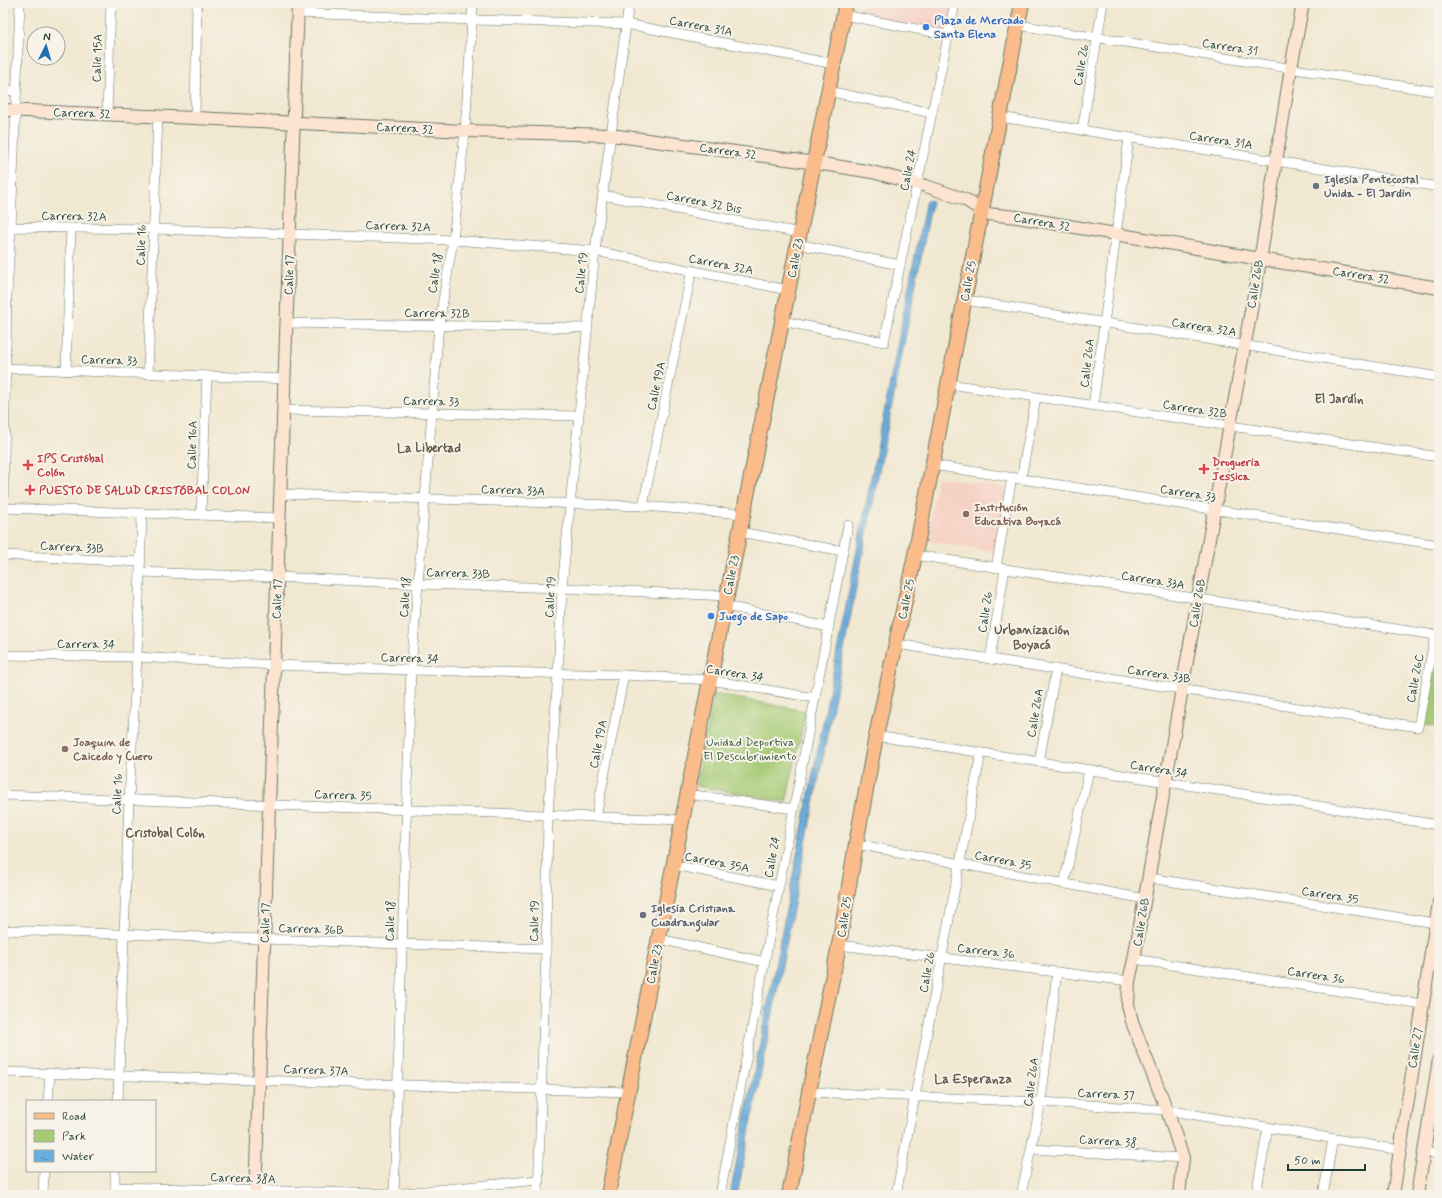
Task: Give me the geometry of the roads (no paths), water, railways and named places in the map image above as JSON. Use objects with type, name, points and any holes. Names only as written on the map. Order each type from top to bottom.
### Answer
[{"type":"main road","name":"Calle 25","points":[[789,1195],[839,945],[876,736],[915,556],[1022,3]]},
{"type":"main road","name":"Calle 23","points":[[608,1195],[845,9]]},
{"type":"street","points":[[3,512],[9,110],[16,91],[20,3]]},
{"type":"street","name":"Calle 15A","points":[[107,114],[111,3]]},
{"type":"street","points":[[195,118],[197,3]]},
{"type":"street","name":"Calle 18","points":[[394,1195],[411,670],[439,325],[453,240],[465,131],[473,3]]},
{"type":"street","name":"Calle 19","points":[[538,1195],[546,949],[548,815],[558,673],[562,588],[595,252],[629,3]]},
{"type":"street","name":"Calle 24","points":[[782,321],[884,342],[900,264],[922,185],[932,113],[955,3]]},
{"type":"street","name":"Calle 26","points":[[1082,130],[1103,3]]},
{"type":"street","name":"Calle 26B","points":[[1179,1195],[1183,1158],[1168,1110],[1133,1025],[1128,1005],[1129,981],[1149,878],[1260,259],[1275,161],[1303,3]]},
{"type":"street","name":"Carrera 31A","points":[[298,8],[473,20],[626,24],[834,64]]},
{"type":"street","name":"Calle 17","points":[[255,1193],[278,577],[278,518],[281,494],[298,8]]},
{"type":"street","points":[[845,9],[948,35]]},
{"type":"street","name":"Carrera 31","points":[[1018,25],[1439,92]]},
{"type":"street","points":[[3,90],[16,91]]},
{"type":"street","points":[[828,91],[932,113]]},
{"type":"street","name":"Carrera 32","points":[[9,110],[465,131],[611,135],[872,172],[950,194],[966,200],[987,214],[1017,217],[1116,235],[1439,288]]},
{"type":"street","name":"Calle 16","points":[[148,374],[158,116]]},
{"type":"street","name":"Carrera 31A","points":[[1000,117],[1439,187]]},
{"type":"street","name":"Calle 26A","points":[[1093,406],[1129,138]]},
{"type":"street","name":"Carrera 32 Bis","points":[[603,195],[799,238],[900,264]]},
{"type":"street","name":"Carrera 32A","points":[[7,227],[154,229],[453,240],[595,252],[788,290]]},
{"type":"street","points":[[66,371],[72,228]]},
{"type":"street","name":"Calle 19A","points":[[643,506],[692,270]]},
{"type":"street","name":"Carrera 32A","points":[[964,300],[1439,377]]},
{"type":"street","name":"Carrera 32B","points":[[287,322],[587,328]]},
{"type":"street","name":"Carrera 33","points":[[4,368],[285,379]]},
{"type":"street","name":"Calle 16A","points":[[202,515],[207,376]]},
{"type":"street","name":"Carrera 32B","points":[[949,384],[1439,457]]},
{"type":"street","name":"Calle 26","points":[[990,659],[1000,568],[1016,478],[1036,398]]},
{"type":"street","name":"Carrera 33","points":[[284,410],[578,416]]},
{"type":"street","name":"Carrera 33","points":[[933,465],[1439,545]]},
{"type":"street","name":"Carrera 33A","points":[[281,494],[643,506],[743,514]]},
{"type":"street","points":[[3,508],[278,518]]},
{"type":"street","name":"Calle 16","points":[[118,1100],[129,799],[137,657],[142,513]]},
{"type":"street","name":"Calle 24","points":[[720,1195],[848,525]]},
{"type":"street","points":[[740,532],[843,551]]},
{"type":"street","name":"Carrera 33B","points":[[3,555],[141,562]]},
{"type":"street","name":"Carrera 33A","points":[[915,556],[1435,635]]},
{"type":"street","name":"Carrera 33B","points":[[140,572],[417,584],[562,588],[726,601],[829,627]]},
{"type":"street","name":"Calle 26C","points":[[1418,727],[1435,635]]},
{"type":"street","name":"Carrera 33B","points":[[896,644],[1418,727]]},
{"type":"street","name":"Carrera 34","points":[[3,655],[137,657],[274,665],[624,675],[710,680],[815,698]]},
{"type":"street","name":"Calle 26A","points":[[1039,762],[1056,669]]},
{"type":"street","name":"Calle 19A","points":[[596,817],[624,675]]},
{"type":"street","name":"Carrera 34","points":[[876,736],[1439,825]]},
{"type":"street","name":"Calle 26","points":[[896,1195],[981,753]]},
{"type":"street","points":[[1064,884],[1089,770]]},
{"type":"street","points":[[687,794],[794,809]]},
{"type":"street","name":"Carrera 35","points":[[3,795],[682,820]]},
{"type":"street","name":"Carrera 35","points":[[856,844],[1145,899]]},
{"type":"street","name":"Carrera 35A","points":[[673,865],[779,886]]},
{"type":"street","name":"Carrera 35","points":[[1149,878],[1436,923]]},
{"type":"street","name":"Calle 27","points":[[1393,1195],[1439,902]]},
{"type":"street","name":"Carrera 36B","points":[[3,930],[546,949]]},
{"type":"street","points":[[659,939],[765,962]]},
{"type":"street","name":"Carrera 36","points":[[839,945],[1129,981]]},
{"type":"street","name":"Carrera 36","points":[[1134,959],[1422,1004]]},
{"type":"street","name":"Calle 26A","points":[[1021,1195],[1041,1102],[1057,972]]},
{"type":"street","points":[[1417,1195],[1439,1059]]},
{"type":"street","name":"Carrera 37A","points":[[3,1072],[628,1092]]},
{"type":"street","points":[[48,1100],[50,1074]]},
{"type":"street","name":"Carrera 37","points":[[809,1092],[1041,1102],[1168,1110],[1400,1150]]},
{"type":"street","points":[[1256,1195],[1268,1128]]},
{"type":"street","points":[[1323,1195],[1333,1139]]},
{"type":"street","name":"Carrera 38","points":[[1032,1149],[1183,1158]]},
{"type":"street","points":[[1424,1152],[1439,1154]]},
{"type":"street","points":[[43,1195],[44,1172]]},
{"type":"street","points":[[115,1172],[115,1191]]},
{"type":"street","name":"Carrera 38A","points":[[115,1191],[394,1195],[538,1180]]},
{"type":"water","points":[[926,200],[932,201],[737,1195],[730,1195]]},
{"type":"place","name":"Plaza de Mercado Santa Elena","points":[[926,27]]},
{"type":"place","name":"Iglesia Pentecostal Unida - El Jardin","points":[[1316,186]]},
{"type":"place","name":"IPS Cristóbal Colón","points":[[28,465]]},
{"type":"place","name":"Drogueria Jessica","points":[[1204,469]]},
{"type":"place","name":"PUESTO DE SALUD CRISTÓBAL COLON","points":[[30,490]]},
{"type":"place","name":"Institución Educativa Boyacá","points":[[966,514]]},
{"type":"place","name":"Juego de Sapo","points":[[711,616]]},
{"type":"place","name":"Joaquin de Caicedo y Cuero","points":[[65,749]]},
{"type":"place","name":"Iglesia Cristiana Cuadrangular","points":[[643,915]]},
{"type":"district","name":"El Jardín","points":[[1339,398]]},
{"type":"district","name":"La Libertad","points":[[429,447]]},
{"type":"district","name":"Urbanización Boyacá","points":[[1032,636]]},
{"type":"district","name":"Cristobal Colón","points":[[165,832]]},
{"type":"district","name":"La Esperanza","points":[[973,1078]]},
{"type":"park label","name":"Unidad Deportiva El Descubrimiento","points":[[750,749]]}]
